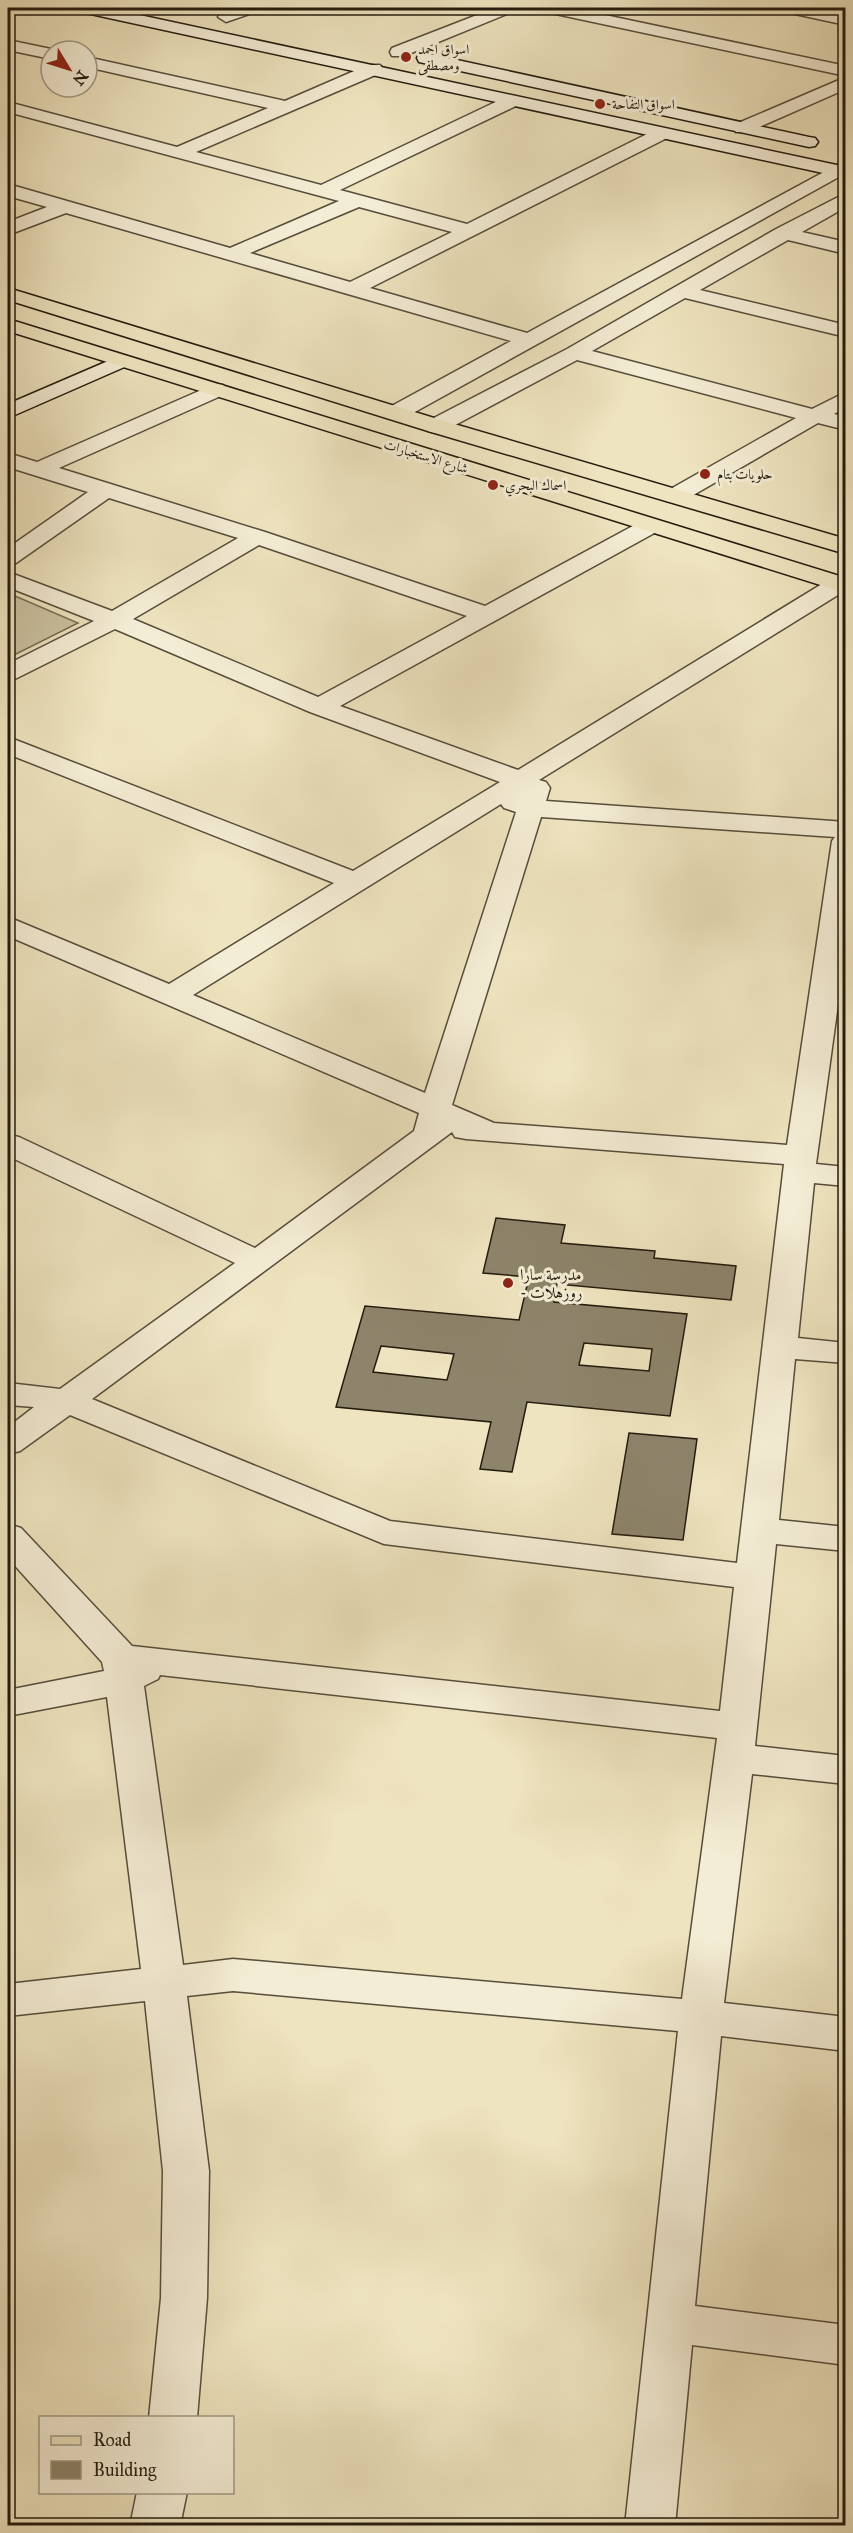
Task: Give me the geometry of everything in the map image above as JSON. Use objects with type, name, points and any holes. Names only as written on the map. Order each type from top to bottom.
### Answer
[{"type":"main road","name":"شارع الاستخبارات","points":[[8,294],[436,426],[846,547]]},
{"type":"main road","name":"شارع الاستخبارات","points":[[8,325],[842,585]]},
{"type":"street","points":[[86,8],[374,69],[659,135],[842,170]]},
{"type":"street","points":[[252,8],[220,16],[260,24]]},
{"type":"street","points":[[508,8],[392,51],[822,145]]},
{"type":"street","points":[[551,8],[846,71]]},
{"type":"street","points":[[787,8],[846,20]]},
{"type":"street","points":[[8,45],[39,51]]},
{"type":"street","points":[[99,65],[288,107]]},
{"type":"street","points":[[178,153],[374,69]]},
{"type":"street","points":[[742,128],[846,82]]},
{"type":"street","points":[[323,191],[512,101]]},
{"type":"street","points":[[8,107],[468,230]]},
{"type":"street","points":[[354,288],[659,135]]},
{"type":"street","points":[[396,412],[842,170]]},
{"type":"street","points":[[8,190],[530,340]]},
{"type":"street","points":[[436,426],[574,353],[846,199]]},
{"type":"street","points":[[232,254],[358,200]]},
{"type":"street","points":[[8,229],[66,206]]},
{"type":"street","points":[[783,233],[846,248]]},
{"type":"street","points":[[680,291],[846,331]]},
{"type":"street","points":[[574,353],[846,423]]},
{"type":"street","points":[[8,412],[122,361]]},
{"type":"street","points":[[39,469],[215,390]]},
{"type":"street","points":[[675,496],[846,398]]},
{"type":"street","points":[[8,460],[257,537],[487,615]]},
{"type":"street","points":[[8,558],[106,490]]},
{"type":"street","points":[[319,707],[650,526]]},
{"type":"street","points":[[8,673],[114,620],[257,537]]},
{"type":"street","points":[[8,579],[114,620],[319,707],[532,773]]},
{"type":"street","points":[[171,996],[842,585]]},
{"type":"street","points":[[8,745],[355,882]]},
{"type":"street","points":[[13,1431],[65,1400],[258,1262],[439,1122],[532,808],[532,773]]},
{"type":"street","points":[[495,796],[532,808],[846,830]]},
{"type":"street","points":[[650,2526],[701,2017],[736,1743],[801,1164],[834,1001],[846,841]]},
{"type":"street","points":[[8,926],[171,996],[439,1122],[489,1132],[801,1164],[846,1177]]},
{"type":"street","points":[[8,1144],[258,1262]]},
{"type":"street","points":[[781,1347],[846,1353]]},
{"type":"street","points":[[8,1394],[65,1400],[384,1532],[753,1577]]},
{"type":"street","points":[[759,1530],[846,1539]]},
{"type":"street","points":[[8,1536],[134,1667],[164,1982],[186,2171],[184,2298],[173,2416]]},
{"type":"street","points":[[8,1703],[134,1667],[736,1743],[846,1770]]},
{"type":"street","points":[[8,2000],[233,1975],[701,2017],[846,2034]]},
{"type":"street","points":[[671,2323],[846,2345]]},
{"type":"street","points":[[155,2526],[162,2494]]},
{"type":"shaded area","points":[[8,593],[78,623],[8,658]]},
{"type":"building","points":[[496,1218],[565,1225],[561,1243],[655,1251],[654,1258],[736,1266],[731,1300],[557,1284],[554,1302],[687,1314],[670,1416],[527,1402],[512,1472],[480,1469],[491,1422],[336,1407],[365,1306],[519,1320],[529,1277],[483,1273]],"holes":[[[584,1343],[652,1349],[649,1371],[579,1365]],[[381,1346],[454,1354],[447,1380],[373,1372]]]},
{"type":"building","points":[[629,1433],[697,1439],[683,1540],[612,1534]]},
{"type":"place","name":"اسواق احمد ومصطفى","points":[[406,57]]},
{"type":"place","name":"اسواق التفاحة","points":[[600,104]]},
{"type":"place","name":"حلويات بتام","points":[[705,474]]},
{"type":"place","name":"اسماك البحري","points":[[493,485]]},
{"type":"place","name":"مدرسة سارا - روزهلات","points":[[508,1283]]}]
